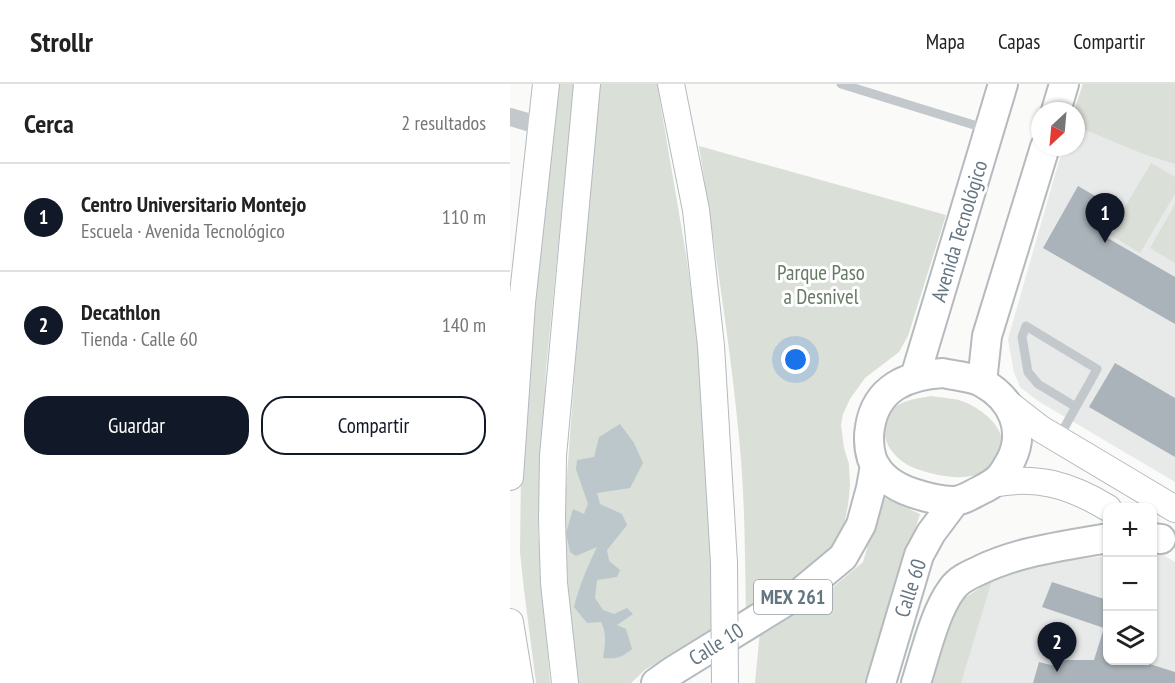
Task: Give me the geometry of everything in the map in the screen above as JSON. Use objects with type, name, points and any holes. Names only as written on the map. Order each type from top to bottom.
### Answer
[{"type":"main road","points":[[510,477],[516,301],[546,84]]},
{"type":"main road","points":[[565,683],[554,583],[553,456],[587,84]]},
{"type":"main road","points":[[671,84],[696,210],[710,335],[724,563],[725,683]]},
{"type":"main road","name":"Avenida Tecnológico","points":[[915,377],[1003,84]]},
{"type":"main road","points":[[1059,102],[1064,84]]},
{"type":"main road","points":[[982,382],[987,336],[1042,156]]},
{"type":"main road","points":[[1006,402],[1016,420],[1018,435],[1015,451],[1002,475],[992,484],[969,496],[955,501],[924,497],[907,491],[885,478],[875,465],[869,451],[872,415],[880,399],[894,387],[915,377],[943,373],[982,382],[1041,429],[1175,509]]},
{"type":"main road","name":"Calle 10","points":[[657,683],[801,592],[843,557],[861,525],[875,465]]},
{"type":"main road","points":[[992,484],[1012,480],[1042,480],[1087,495],[1103,504]]},
{"type":"main road","name":"Calle 60","points":[[881,683],[920,555],[931,533],[955,501]]},
{"type":"main road","points":[[916,683],[940,608],[953,587],[966,577],[990,565],[1022,554],[1103,539]]},
{"type":"main road","points":[[510,622],[520,683]]},
{"type":"street","points":[[510,117],[541,126]]},
{"type":"lane","points":[[841,84],[990,130]]},
{"type":"lane","points":[[1058,440],[1097,369],[1026,326],[1022,337],[1029,372],[1038,384],[1076,407]]},
{"type":"shaded area","points":[[1083,84],[1175,84],[1175,482],[1038,401],[1020,387],[1014,372],[1008,339],[1060,156],[1085,156],[1085,102],[1077,102]]},
{"type":"shaded area","points":[[620,424],[634,443],[643,463],[630,488],[597,493],[600,504],[622,514],[627,525],[607,550],[609,561],[620,570],[617,577],[597,580],[595,598],[603,610],[614,614],[627,608],[633,614],[617,625],[626,629],[632,649],[619,657],[603,658],[605,635],[601,622],[587,623],[574,607],[597,547],[576,556],[570,552],[566,533],[573,509],[584,514],[588,504],[576,469],[577,460],[594,457],[599,437]]},
{"type":"shaded area","points":[[1157,552],[1175,562],[1175,683],[958,683],[992,577],[1021,566],[1103,556],[1103,665],[1157,665]]},
{"type":"green space","points":[[555,84],[574,84],[546,370],[538,531],[550,683],[536,683],[520,552],[521,471]]},
{"type":"green space","points":[[600,84],[657,84],[686,254],[707,411],[714,632],[646,669],[631,683],[579,683],[570,616],[565,535],[565,502],[579,316]]},
{"type":"green space","points":[[1083,84],[1175,84],[1175,164],[1146,155],[1085,130],[1085,102],[1077,102]]},
{"type":"green space","name":"Parque Paso a Desnivel","points":[[699,146],[946,215],[908,336],[899,352],[865,378],[850,399],[843,414],[841,425],[849,464],[850,486],[843,531],[836,545],[815,566],[746,615],[741,459],[723,302]]},
{"type":"green space","points":[[1151,163],[1175,177],[1175,194],[1140,253],[1109,234]]},
{"type":"green space","points":[[1175,204],[1175,263],[1150,248]]},
{"type":"green space","points":[[931,396],[967,403],[984,413],[997,427],[1002,444],[1000,453],[988,468],[969,476],[941,476],[901,461],[889,447],[884,429],[890,412],[904,402]]},
{"type":"green space","points":[[882,497],[920,514],[866,683],[755,683],[760,631],[812,605],[863,562]]},
{"type":"green space","points":[[992,580],[961,683],[929,683],[949,617],[960,601]]},
{"type":"building","points":[[1078,186],[1119,210],[1104,236],[1175,277],[1175,324],[1043,248]]},
{"type":"building","points":[[1115,363],[1175,398],[1175,457],[1089,407]]},
{"type":"building","points":[[1052,582],[1103,599],[1103,628],[1042,607]]},
{"type":"building","points":[[1103,631],[1103,665],[1153,665],[1175,672],[1175,683],[1033,683],[1039,662],[1055,666],[1056,660],[1094,660]]},
{"type":"place","name":"Centro Universitario Montejo","points":[[1105,243]]},
{"type":"place","name":"Decathlon","points":[[1057,672]]}]
